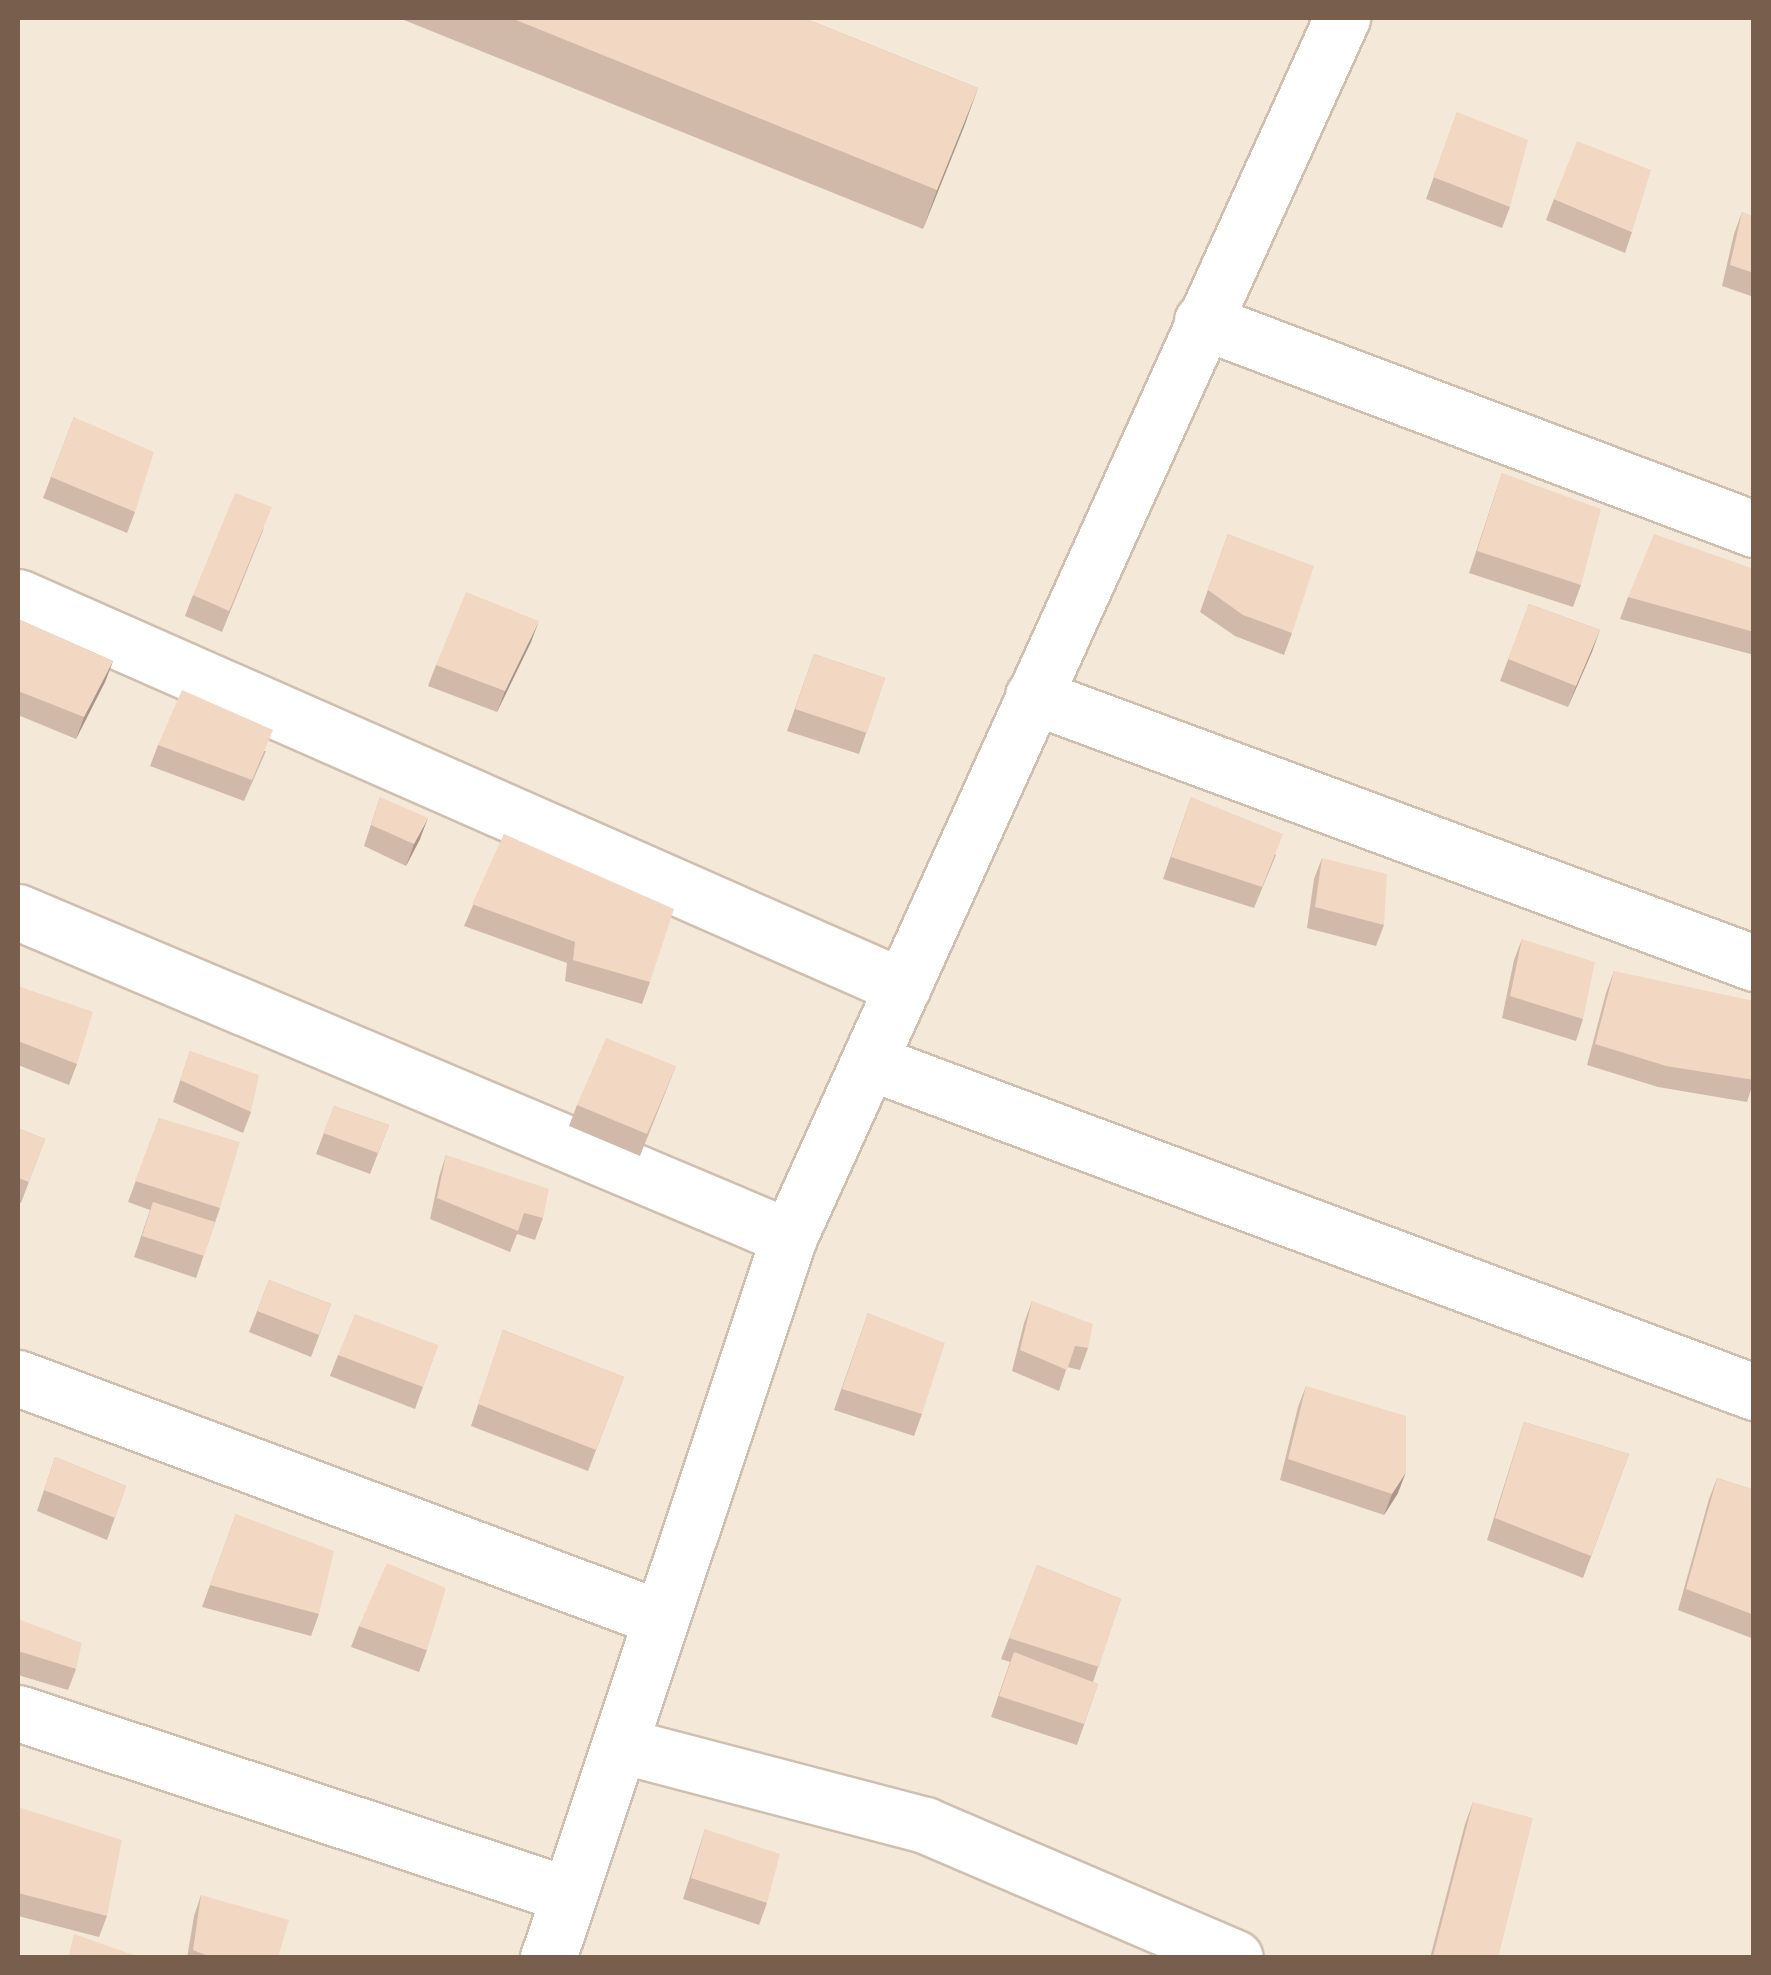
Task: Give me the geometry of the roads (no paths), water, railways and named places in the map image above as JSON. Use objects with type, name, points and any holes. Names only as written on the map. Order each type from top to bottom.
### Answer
[{"type":"street","points":[[548,1958],[789,1237],[1342,18]]},
{"type":"street","points":[[1202,321],[1754,530]]},
{"type":"street","points":[[18,597],[903,987]]},
{"type":"street","points":[[1034,696],[1754,963]]},
{"type":"street","points":[[18,912],[789,1237]]},
{"type":"street","points":[[870,1062],[1754,1392]]},
{"type":"street","points":[[18,1378],[660,1618]]},
{"type":"street","points":[[18,1713],[569,1895]]},
{"type":"street","points":[[620,1745],[925,1825],[1235,1958]]}]
